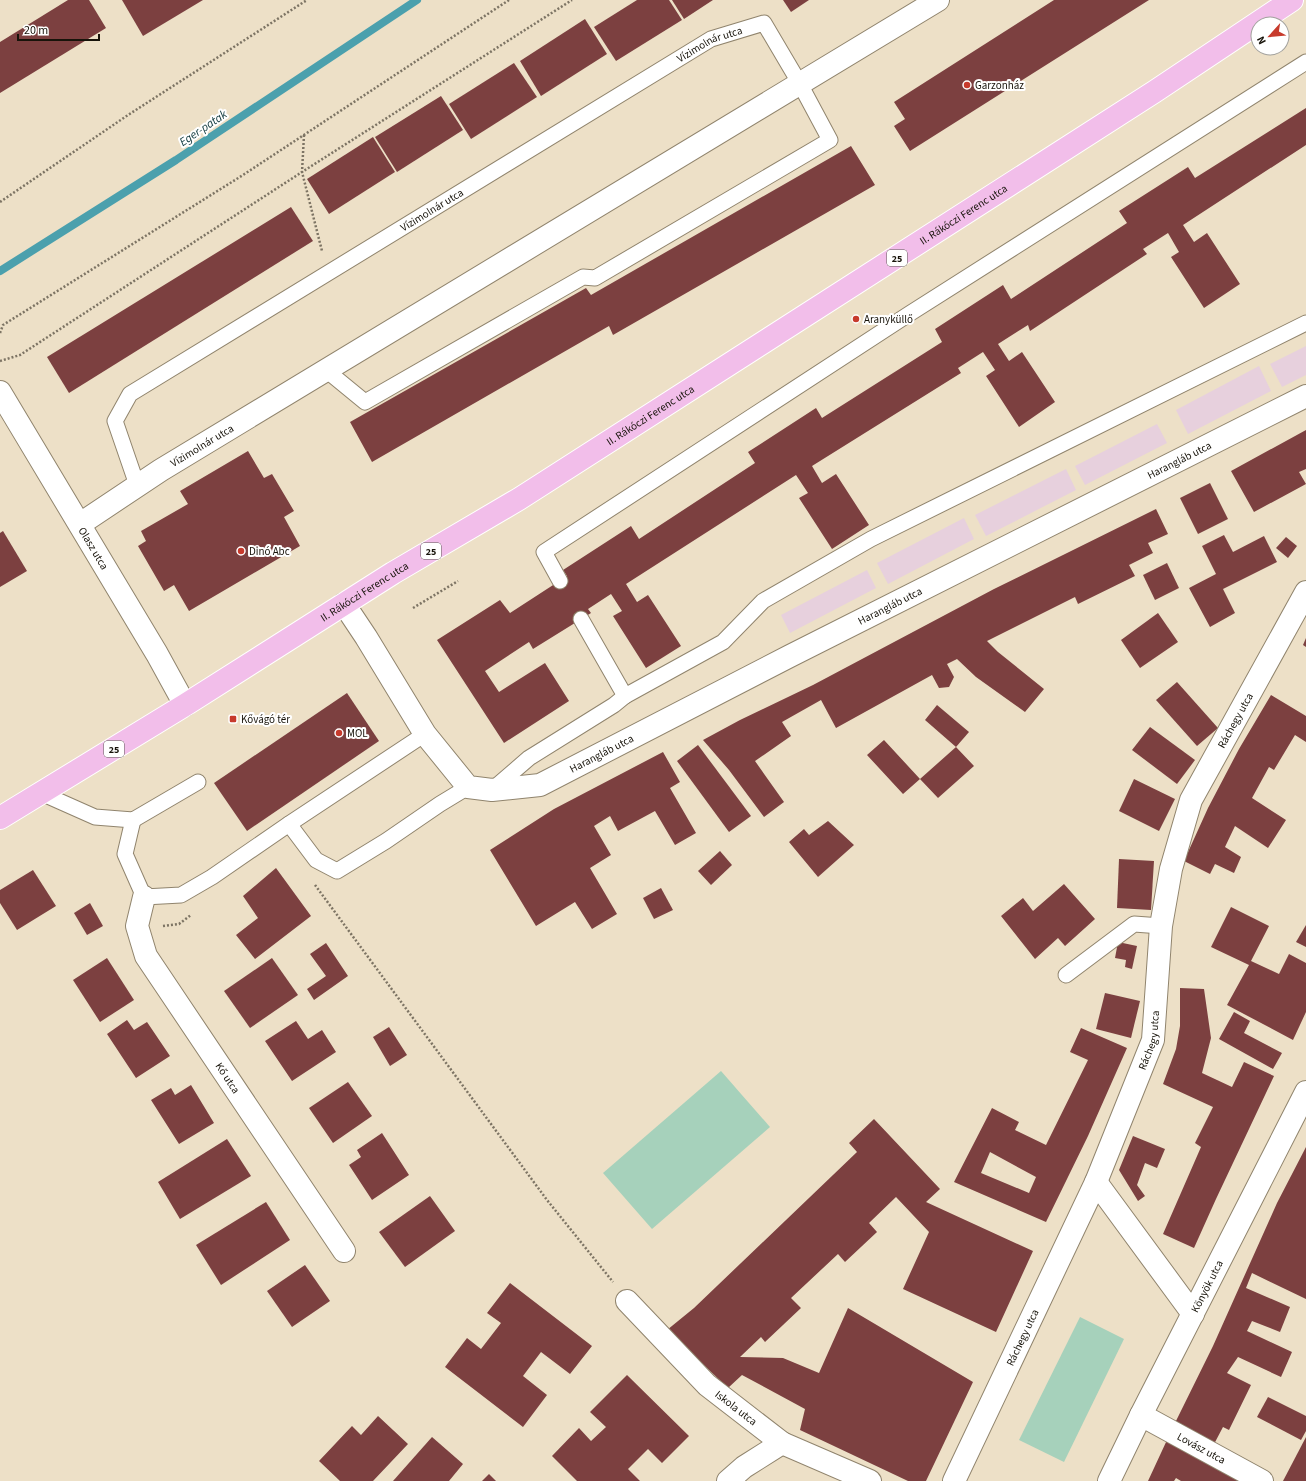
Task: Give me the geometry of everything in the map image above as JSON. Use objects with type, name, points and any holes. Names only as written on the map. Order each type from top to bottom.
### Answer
[{"type":"main road","name":"II. Rákóczi Ferenc utca","points":[[0,818],[186,705],[393,573],[519,499],[1154,92],[1292,0]]},
{"type":"street","name":"Vízimolnár utca","points":[[80,524],[137,485],[938,0]]},
{"type":"street","name":"Olasz utca","points":[[0,392],[80,524],[186,705]]},
{"type":"street","name":"Harangláb utca","points":[[468,787],[492,790],[540,786],[790,656],[1306,396]]},
{"type":"street","name":"Ráchegy utca","points":[[954,1481],[1096,1182],[1152,1040],[1161,926],[1171,868],[1191,800],[1306,592]]},
{"type":"street","points":[[344,604],[366,637],[425,734],[468,787]]},
{"type":"street","name":"Kő utca","points":[[144,897],[137,926],[146,956],[344,1251]]},
{"type":"street","name":"Könyök utca","points":[[1109,1481],[1141,1415],[1306,1092]]},
{"type":"street","points":[[1096,1182],[1193,1314]]},
{"type":"street","name":"Iskola utca","points":[[627,1301],[706,1385],[782,1443],[870,1481]]},
{"type":"street","name":"Lovász utca","points":[[1141,1415],[1262,1481]]},
{"type":"street","points":[[728,1481],[744,1468],[782,1443]]},
{"type":"lane","name":"Vízimolnár utca","points":[[137,485],[115,421],[130,394],[711,40],[764,23],[800,84]]},
{"type":"lane","points":[[560,581],[544,552],[909,314],[1306,62]]},
{"type":"lane","points":[[326,370],[365,402],[583,276],[595,278],[830,140],[800,84]]},
{"type":"lane","points":[[492,790],[529,758],[625,696],[723,642],[763,601],[871,538],[1306,323]]},
{"type":"lane","points":[[580,619],[625,696]]},
{"type":"lane","points":[[133,820],[125,854],[144,897],[181,895],[212,877],[425,734]]},
{"type":"lane","points":[[41,793],[95,817],[133,820],[198,782]]},
{"type":"lane","points":[[289,824],[316,860],[337,871],[468,787]]},
{"type":"lane","points":[[1066,975],[1134,924],[1161,926]]},
{"type":"path","points":[[0,202],[128,115],[307,0]]},
{"type":"path","points":[[0,332],[4,325],[236,179],[509,0]]},
{"type":"path","points":[[0,361],[20,355],[302,172],[572,0]]},
{"type":"path","points":[[304,134],[302,172],[327,274]]},
{"type":"path","points":[[413,608],[458,581]]},
{"type":"path","points":[[326,900],[547,1200],[627,1301]]},
{"type":"shaded area","points":[[1306,346],[1306,375],[1282,387],[1270,364]]},
{"type":"shaded area","points":[[1259,366],[1271,391],[1188,434],[1176,410]]},
{"type":"shaded area","points":[[1157,424],[1167,443],[1085,485],[1075,466]]},
{"type":"shaded area","points":[[1066,469],[1076,490],[986,536],[975,515]]},
{"type":"shaded area","points":[[964,518],[974,539],[888,584],[877,563]]},
{"type":"shaded area","points":[[867,570],[876,588],[790,633],[781,615]]},
{"type":"green space","points":[[721,1071],[770,1127],[652,1229],[603,1173]]},
{"type":"green space","points":[[1080,1317],[1124,1339],[1064,1462],[1019,1440]]},
{"type":"building","points":[[68,0],[89,0],[106,28],[0,93],[0,42]]},
{"type":"building","points":[[122,0],[203,0],[143,36]]},
{"type":"building","points":[[637,0],[669,0],[682,20],[616,61],[594,27]]},
{"type":"building","points":[[672,0],[713,0],[684,19]]},
{"type":"building","points":[[783,0],[809,0],[791,12]]},
{"type":"building","name":"Garzonház","points":[[1054,0],[1149,0],[910,151],[894,126],[905,119],[894,102]]},
{"type":"building","points":[[585,19],[607,54],[541,96],[520,61]]},
{"type":"building","points":[[514,63],[537,97],[471,139],[449,104]]},
{"type":"building","points":[[441,96],[463,130],[397,172],[375,137]]},
{"type":"building","points":[[1306,108],[1306,145],[1183,225],[1194,242],[1207,233],[1240,284],[1204,308],[1171,257],[1179,252],[1168,233],[1143,249],[1147,254],[1030,331],[1028,325],[998,344],[1009,361],[1022,352],[1055,402],[1019,427],[986,376],[995,370],[983,352],[958,368],[961,373],[812,466],[822,483],[836,474],[869,525],[832,549],[799,498],[808,493],[796,475],[626,584],[637,602],[648,595],[681,646],[646,668],[613,616],[622,611],[611,594],[588,609],[591,613],[533,649],[529,642],[485,671],[499,692],[545,663],[569,701],[504,743],[437,640],[500,600],[510,613],[567,576],[563,570],[631,526],[639,539],[755,463],[748,452],[816,408],[822,418],[942,342],[935,329],[1003,285],[1011,299],[1127,223],[1119,211],[1188,167],[1195,178]]},
{"type":"building","points":[[373,137],[395,172],[329,214],[307,179]]},
{"type":"building","points":[[851,146],[875,185],[613,335],[609,326],[372,462],[350,422],[586,288],[591,295]]},
{"type":"building","points":[[291,207],[313,241],[69,393],[47,357]]},
{"type":"building","points":[[1306,430],[1306,469],[1299,472],[1306,484],[1254,512],[1231,471]]},
{"type":"building","points":[[248,451],[264,478],[272,474],[294,511],[284,517],[300,546],[189,611],[174,585],[164,591],[138,546],[146,541],[141,531],[188,504],[180,491]]},
{"type":"building","points":[[1210,483],[1228,519],[1198,534],[1180,498]]},
{"type":"building","points":[[1156,509],[1168,534],[1148,543],[1153,553],[1129,565],[1135,576],[1078,604],[1075,597],[987,641],[998,652],[1044,689],[1025,712],[976,677],[957,659],[947,664],[954,677],[949,687],[939,688],[932,675],[836,728],[821,700],[782,722],[791,736],[755,761],[784,802],[764,817],[729,770],[703,740],[740,720],[813,685],[994,589]]},
{"type":"building","points":[[3,531],[27,571],[0,587],[0,533]]},
{"type":"building","points":[[1224,535],[1233,552],[1264,536],[1277,562],[1223,589],[1235,613],[1210,627],[1189,588],[1216,574],[1202,546]]},
{"type":"building","points":[[1286,537],[1297,546],[1288,558],[1276,548]]},
{"type":"building","points":[[1167,563],[1179,588],[1155,600],[1143,575]]},
{"type":"building","points":[[1158,613],[1178,642],[1140,668],[1121,640]]},
{"type":"building","points":[[1306,638],[1306,647],[1303,645]]},
{"type":"building","points":[[1177,682],[1218,728],[1197,746],[1156,700]]},
{"type":"building","points":[[347,693],[379,741],[247,831],[214,783]]},
{"type":"building","points":[[1271,695],[1306,716],[1306,742],[1295,735],[1274,770],[1269,767],[1252,798],[1286,820],[1268,848],[1235,826],[1225,847],[1241,857],[1234,873],[1215,864],[1210,874],[1184,861],[1208,808],[1239,749]]},
{"type":"building","points":[[937,705],[969,732],[956,747],[925,720]]},
{"type":"building","points":[[1150,727],[1195,760],[1177,784],[1132,750]]},
{"type":"building","points":[[884,740],[920,779],[903,794],[867,755]]},
{"type":"building","points":[[698,745],[751,816],[729,832],[677,761]]},
{"type":"building","points":[[956,747],[974,766],[938,798],[920,779]]},
{"type":"building","points":[[663,752],[680,782],[670,788],[696,833],[675,845],[655,811],[618,831],[610,816],[594,826],[611,855],[590,868],[617,914],[592,929],[575,902],[536,926],[490,850],[554,809]]},
{"type":"building","points":[[1134,779],[1175,799],[1159,831],[1119,811]]},
{"type":"building","points":[[828,821],[854,845],[818,877],[789,842],[804,829],[809,835]]},
{"type":"building","points":[[720,851],[732,865],[711,885],[698,871]]},
{"type":"building","points":[[1119,859],[1154,861],[1151,910],[1117,908]]},
{"type":"building","points":[[276,868],[311,916],[255,959],[236,935],[258,918],[243,896]]},
{"type":"building","points":[[33,870],[56,906],[17,930],[0,903],[0,890]]},
{"type":"building","points":[[1064,884],[1095,919],[1065,946],[1058,938],[1035,959],[1001,916],[1023,898],[1033,911]]},
{"type":"building","points":[[661,888],[673,910],[654,919],[643,898]]},
{"type":"building","points":[[90,903],[103,926],[87,935],[74,913]]},
{"type":"building","points":[[1231,907],[1269,926],[1251,961],[1279,974],[1289,954],[1306,963],[1306,1012],[1293,1040],[1227,1005],[1249,965],[1211,947]]},
{"type":"building","points":[[1306,925],[1306,947],[1296,942]]},
{"type":"building","points":[[1118,942],[1137,946],[1132,969],[1125,967],[1126,960],[1115,958]]},
{"type":"building","points":[[326,943],[348,976],[314,1000],[307,989],[326,976],[310,954]]},
{"type":"building","points":[[107,958],[134,1000],[100,1022],[73,980]]},
{"type":"building","points":[[272,958],[298,995],[250,1028],[224,991]]},
{"type":"building","points":[[1180,988],[1204,989],[1211,1038],[1202,1073],[1232,1087],[1244,1062],[1274,1076],[1194,1248],[1163,1234],[1201,1147],[1195,1143],[1213,1107],[1163,1084],[1176,1049],[1180,1026]]},
{"type":"building","points":[[1105,993],[1140,1001],[1131,1038],[1096,1029]]},
{"type":"building","points":[[1234,1012],[1250,1021],[1244,1033],[1282,1053],[1273,1069],[1219,1039]]},
{"type":"building","points":[[127,1020],[134,1030],[147,1022],[170,1056],[136,1078],[107,1034]]},
{"type":"building","points":[[296,1021],[308,1039],[322,1030],[336,1052],[292,1081],[265,1041]]},
{"type":"building","points":[[389,1027],[407,1055],[390,1066],[373,1037]]},
{"type":"building","points":[[1081,1028],[1127,1048],[1088,1136],[1046,1222],[954,1182],[992,1108],[1019,1122],[1015,1130],[1046,1145],[1088,1060],[1070,1052]],"holes":[[[990,1152],[1036,1177],[1029,1193],[981,1173]]]},
{"type":"building","points":[[348,1082],[372,1116],[333,1143],[309,1108]]},
{"type":"building","points":[[191,1085],[214,1123],[179,1144],[151,1100],[171,1088],[175,1095]]},
{"type":"building","points":[[874,1119],[940,1189],[926,1202],[1033,1251],[996,1332],[903,1289],[929,1232],[896,1197],[869,1223],[877,1232],[845,1262],[838,1254],[791,1298],[801,1308],[765,1342],[761,1337],[740,1357],[783,1358],[819,1373],[848,1308],[973,1382],[926,1481],[908,1481],[800,1430],[805,1409],[742,1375],[728,1388],[667,1330],[694,1308],[857,1152],[849,1143]]},
{"type":"building","points":[[382,1133],[409,1175],[372,1200],[349,1165],[361,1157],[357,1150]]},
{"type":"building","points":[[1133,1136],[1165,1149],[1157,1168],[1145,1163],[1137,1185],[1145,1196],[1138,1201],[1119,1170]]},
{"type":"building","points":[[227,1139],[251,1176],[180,1219],[158,1182]]},
{"type":"building","points":[[1306,1147],[1306,1299],[1252,1273],[1246,1288],[1290,1307],[1280,1332],[1252,1321],[1247,1331],[1292,1352],[1281,1377],[1238,1357],[1227,1373],[1251,1385],[1229,1430],[1223,1427],[1213,1446],[1174,1425],[1213,1346],[1277,1203]]},
{"type":"building","points":[[430,1196],[455,1231],[405,1267],[379,1232]]},
{"type":"building","points":[[266,1202],[290,1240],[221,1285],[196,1245]]},
{"type":"building","points":[[305,1265],[330,1301],[292,1327],[267,1291]]},
{"type":"building","points":[[510,1283],[592,1346],[570,1374],[541,1352],[523,1376],[547,1395],[523,1427],[445,1367],[467,1338],[481,1349],[501,1323],[487,1313]]},
{"type":"building","points":[[627,1375],[689,1436],[662,1463],[648,1449],[628,1469],[640,1481],[577,1481],[552,1456],[579,1428],[591,1441],[606,1427],[590,1412]]},
{"type":"building","points":[[1268,1397],[1306,1416],[1306,1431],[1301,1440],[1257,1417]]},
{"type":"building","points":[[378,1416],[408,1444],[373,1481],[340,1481],[319,1461],[352,1426],[361,1435]]},
{"type":"building","points":[[432,1437],[463,1464],[449,1481],[393,1481]]},
{"type":"building","points":[[1306,1437],[1306,1481],[1283,1481]]},
{"type":"building","points":[[1167,1440],[1243,1481],[1181,1481],[1176,1478],[1174,1481],[1148,1481]]},
{"type":"building","points":[[489,1474],[496,1481],[482,1481]]},
{"type":"waterway","name":"Eger-patak","points":[[0,271],[176,160],[417,0]]},
{"type":"place","name":"Garzonház","points":[[967,85]]},
{"type":"place","name":"Aranyküllő","points":[[856,319]]},
{"type":"place","name":"Dinó Abc","points":[[241,551]]},
{"type":"place","name":"Kővágó tér","points":[[233,719]]},
{"type":"place","name":"MOL","points":[[339,733]]}]
